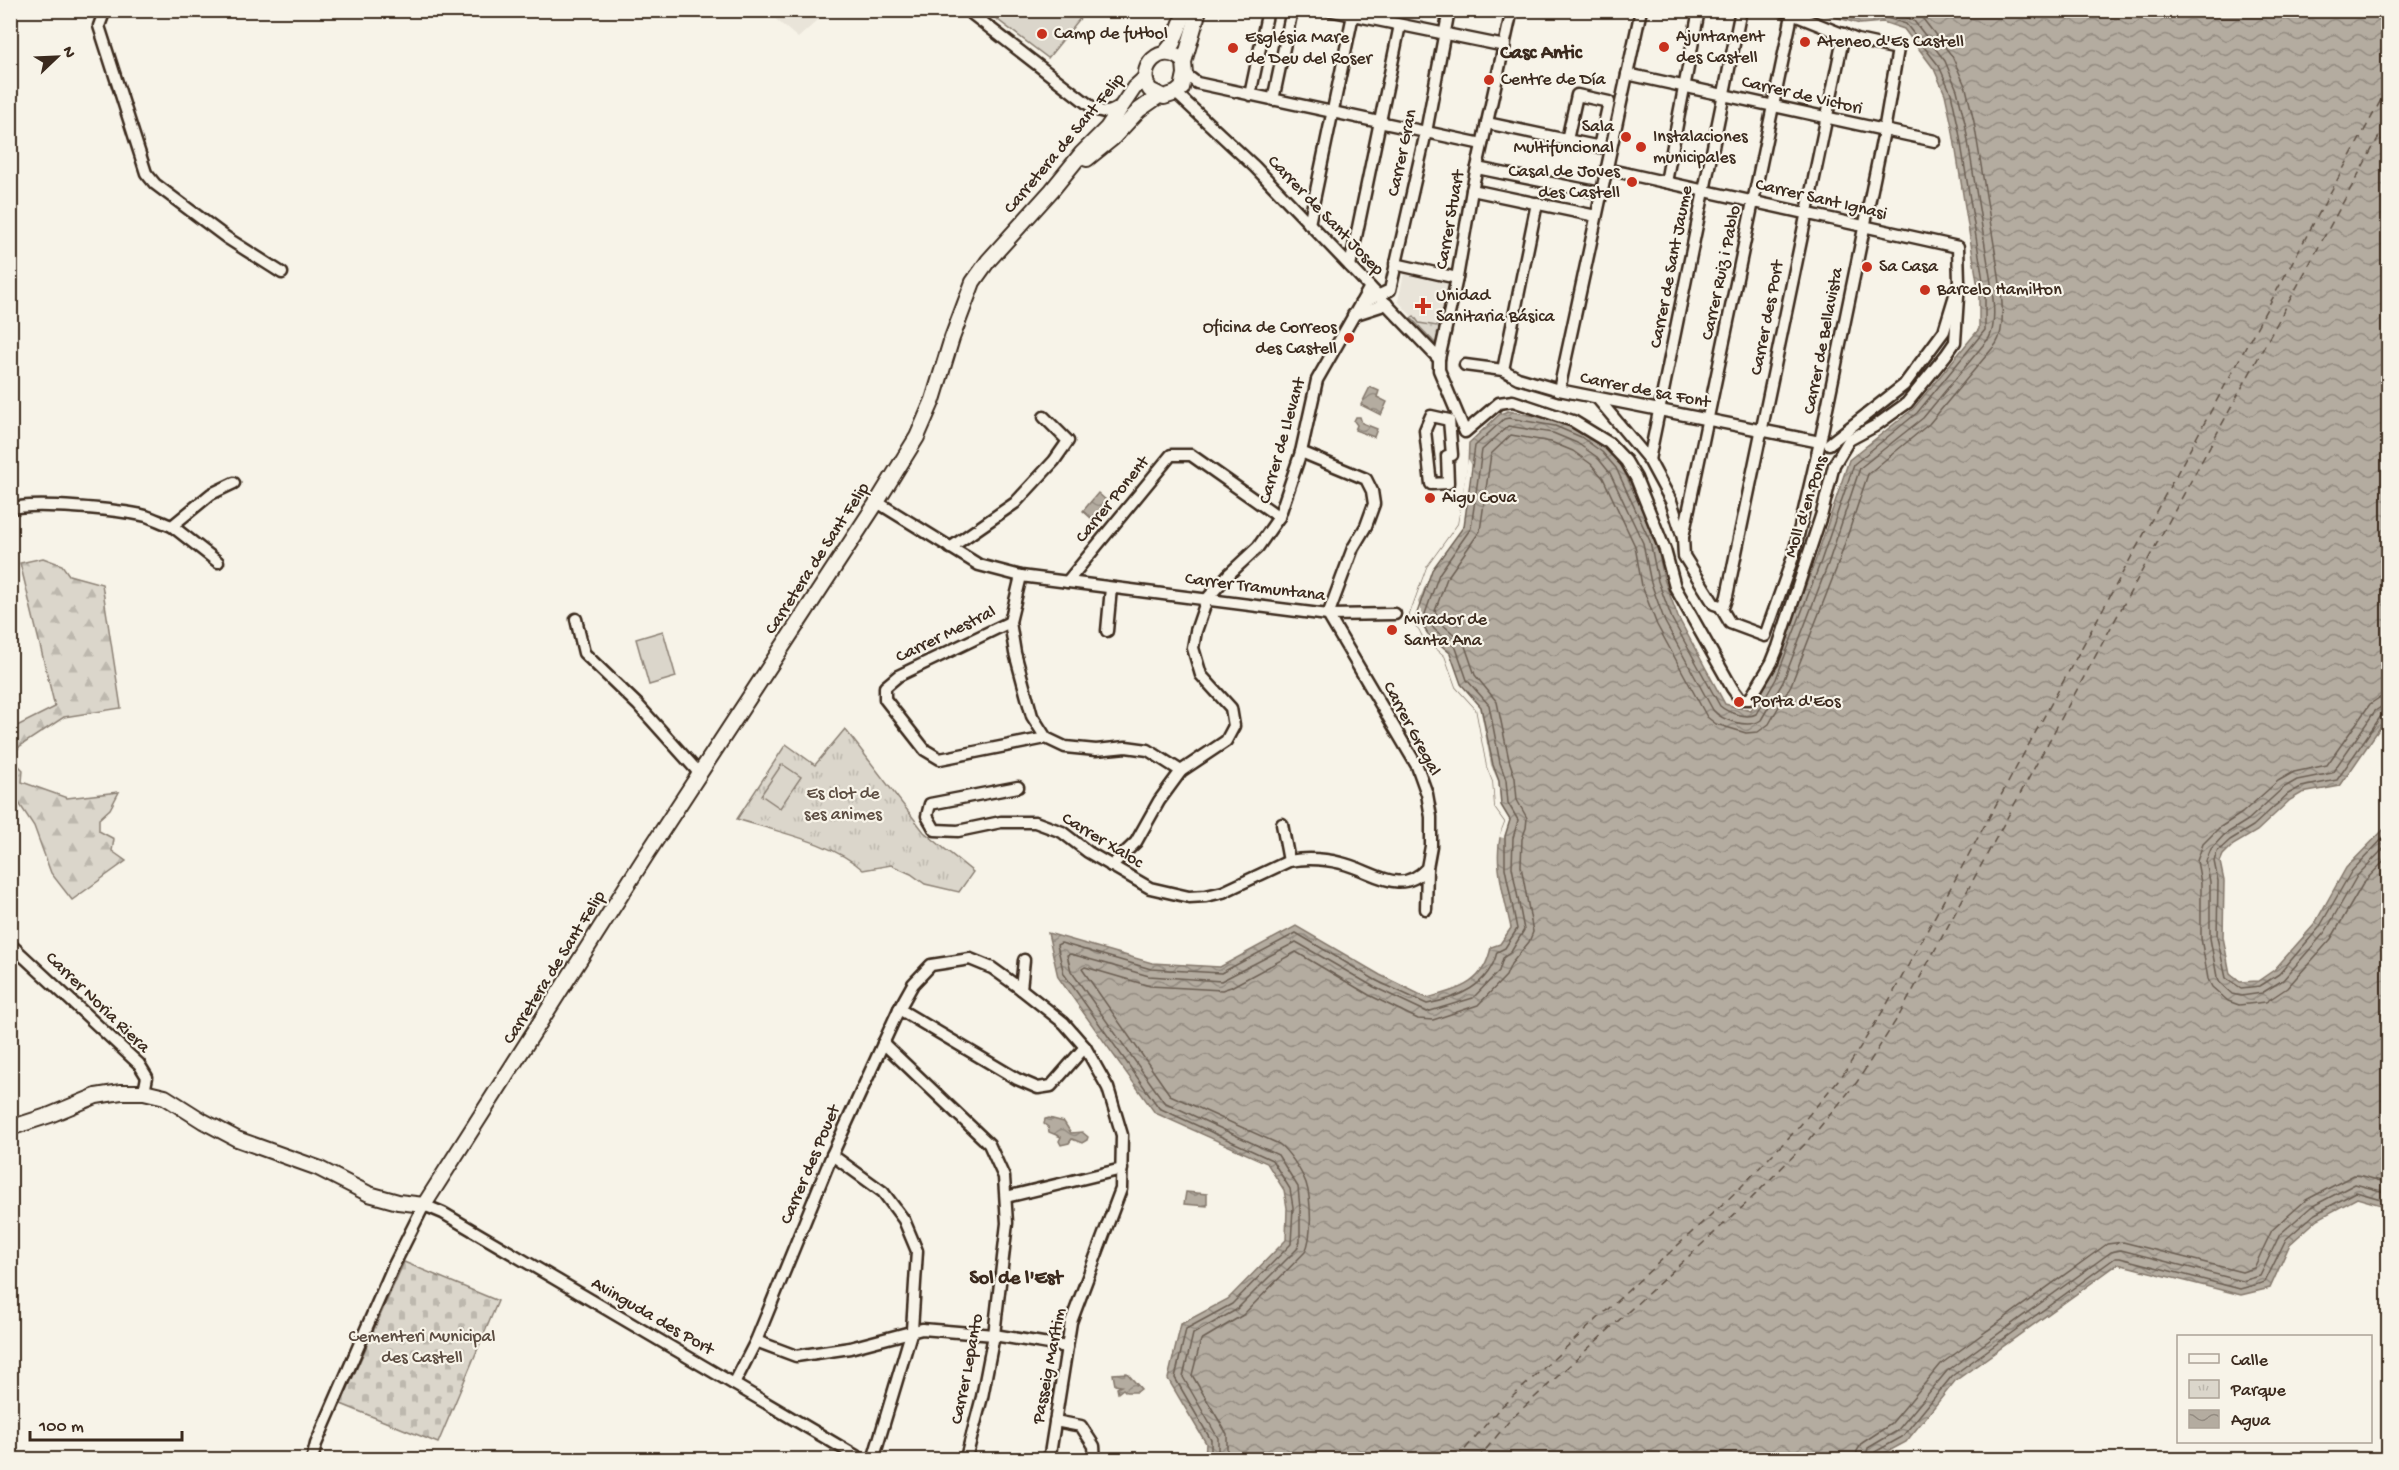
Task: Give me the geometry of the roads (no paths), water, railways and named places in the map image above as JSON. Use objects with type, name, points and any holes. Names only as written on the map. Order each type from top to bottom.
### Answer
[{"type":"main road","points":[[1186,10],[1173,43],[1165,53],[1149,65],[1145,78],[1150,90],[1159,96],[1171,96],[1182,88],[1184,68],[1199,10]]},
{"type":"main road","points":[[1165,53],[1176,54],[1184,68]]},
{"type":"main road","name":"Carretera de Sant Felip","points":[[424,1205],[917,437],[933,400],[955,327],[973,282],[988,261],[1082,153],[1107,129],[1134,88],[1145,78]]},
{"type":"main road","points":[[1052,190],[1113,138],[1139,110],[1159,96]]},
{"type":"main road","points":[[10,1128],[96,1096],[121,1092],[144,1092],[165,1097],[237,1139],[318,1168],[369,1194],[398,1202],[424,1205]]},
{"type":"street","points":[[105,10],[99,26],[146,172],[155,184],[226,238],[282,273]]},
{"type":"street","points":[[967,10],[1093,108],[1102,113],[1110,113],[1123,104]]},
{"type":"street","points":[[1250,95],[1268,10]]},
{"type":"street","points":[[1273,100],[1292,10]]},
{"type":"street","points":[[1328,10],[1354,13],[1400,25],[1505,46]]},
{"type":"street","name":"Carrer Gran","points":[[1383,300],[1390,290],[1449,10]]},
{"type":"street","name":"Carrer Stuart","points":[[1439,364],[1472,190],[1512,10]]},
{"type":"street","points":[[1604,148],[1627,74],[1641,10]]},
{"type":"street","points":[[1666,182],[1699,10]]},
{"type":"street","name":"Carrer de Sant Jaume","points":[[1649,460],[1740,10]]},
{"type":"street","points":[[1309,224],[1354,13]]},
{"type":"street","points":[[1787,13],[1844,34]]},
{"type":"street","name":"Carrer Ruiz i Pablo","points":[[1683,537],[1774,107],[1787,13]]},
{"type":"street","points":[[1350,266],[1400,25]]},
{"type":"street","name":"Carrer de Bellavista","points":[[1720,606],[1730,623],[1765,636],[1793,556],[1824,443],[1898,49],[1857,40],[1844,34]]},
{"type":"street","name":"Carrer des Port","points":[[1720,606],[1724,605],[1727,596],[1844,34]]},
{"type":"street","points":[[1184,68],[1197,82],[1482,144]]},
{"type":"street","name":"Carrer de Victori","points":[[1627,74],[1935,141]]},
{"type":"street","name":"Carrer de Sant Josep","points":[[1176,93],[1255,167],[1383,300],[1439,364],[1466,432]]},
{"type":"street","points":[[1559,390],[1606,169],[1604,148],[1609,102],[1577,95],[1567,140]]},
{"type":"street","points":[[1486,123],[1604,148]]},
{"type":"street","points":[[1477,168],[1601,193]]},
{"type":"street","name":"Carrer Sant Ignasi","points":[[1606,169],[1958,247],[1959,282]]},
{"type":"street","points":[[1472,190],[1596,216]]},
{"type":"street","points":[[1503,370],[1537,203]]},
{"type":"street","points":[[1395,264],[1457,278]]},
{"type":"street","points":[[1824,443],[1904,385],[1944,331],[1959,282]]},
{"type":"street","name":"Moll d'en Pons","points":[[1466,432],[1499,403],[1513,401],[1573,421],[1609,443],[1626,461],[1636,478],[1665,549],[1675,587],[1732,688],[1740,699],[1750,699],[1772,662],[1808,558],[1834,465],[1849,440],[1875,426],[1907,403],[1955,342],[1959,282]]},
{"type":"street","name":"Carrer de Llevant","points":[[1111,866],[1136,842],[1181,771],[1226,741],[1234,726],[1231,708],[1201,675],[1193,648],[1196,631],[1207,598],[1258,548],[1278,517],[1301,452],[1317,380],[1370,287]]},
{"type":"street","points":[[1360,304],[1383,300]]},
{"type":"street","points":[[1353,315],[1383,300]]},
{"type":"street","name":"Carrer de sa Font","points":[[1465,365],[1503,370],[1518,378],[1598,399],[1824,443]]},
{"type":"street","points":[[1598,399],[1649,460],[1671,501],[1683,537],[1684,556],[1714,604],[1720,606]]},
{"type":"street","points":[[1431,416],[1449,420],[1452,455],[1447,456],[1448,483],[1431,484],[1425,430],[1431,416]]},
{"type":"street","points":[[950,548],[1015,503],[1054,461],[1068,441],[1044,417]]},
{"type":"street","points":[[1301,452],[1366,479],[1372,491],[1374,504],[1366,526],[1353,548],[1328,615]]},
{"type":"street","name":"Carrer Ponent","points":[[1067,582],[1172,455],[1191,455],[1278,517]]},
{"type":"street","points":[[172,526],[211,494],[234,483]]},
{"type":"street","name":"Carrer Tramuntana","points":[[877,502],[979,565],[1021,576],[1328,615],[1395,614]]},
{"type":"street","points":[[10,509],[21,505],[82,508],[145,516],[172,526],[218,562]]},
{"type":"street","points":[[1021,576],[1010,622],[1015,653],[1032,716],[1046,738],[1065,747],[1096,750],[1126,747],[1148,750],[1181,771]]},
{"type":"street","points":[[1107,631],[1111,588]]},
{"type":"street","name":"Carrer Gregal","points":[[1328,615],[1417,766],[1427,794],[1431,817],[1431,846],[1424,872],[1426,909]]},
{"type":"street","points":[[576,619],[585,652],[638,705],[700,774]]},
{"type":"street","name":"Carrer Mestral","points":[[1010,622],[898,676],[885,687],[885,699],[925,750],[940,759],[1046,738]]},
{"type":"street","name":"Carrer Xaloc","points":[[1018,787],[930,804],[927,816],[935,830],[958,831],[1001,822],[1035,822],[1062,832],[1111,866],[1150,888],[1190,897],[1223,892],[1289,861],[1300,859],[1340,862],[1396,882],[1410,882],[1424,872]]},
{"type":"street","points":[[1282,824],[1289,861]]},
{"type":"street","name":"Carrer Noria Riera","points":[[10,944],[139,1064],[147,1077],[144,1092]]},
{"type":"street","name":"Passeig Marítim","points":[[931,965],[970,959],[992,968],[1064,1023],[1085,1047],[1108,1088],[1122,1136],[1121,1189],[1071,1322],[1049,1460]]},
{"type":"street","points":[[1021,989],[1024,960]]},
{"type":"street","name":"Carrer des Pouet","points":[[734,1384],[756,1341],[832,1155],[883,1043],[913,984],[931,965]]},
{"type":"street","points":[[899,1009],[1017,1079],[1038,1088],[1051,1086],[1085,1047]]},
{"type":"street","name":"Carrer Lepanto","points":[[883,1043],[989,1144],[1004,1177],[1007,1223],[994,1335],[982,1397],[967,1454],[962,1460]]},
{"type":"street","points":[[832,1155],[882,1192],[904,1220],[917,1251],[912,1330],[873,1460]]},
{"type":"street","points":[[1006,1197],[1122,1169]]},
{"type":"street","points":[[312,1460],[316,1444],[393,1267],[424,1205]]},
{"type":"street","name":"Avinguda des Port","points":[[424,1205],[443,1213],[863,1460]]},
{"type":"street","points":[[756,1341],[796,1356],[850,1348],[922,1329],[994,1335],[1067,1347]]},
{"type":"street","points":[[1056,1421],[1081,1426],[1094,1446],[1095,1460]]},
{"type":"water","points":[[1813,11],[2388,11],[2388,716],[2340,786],[2302,793],[2290,800],[2257,831],[2233,845],[2223,855],[2220,862],[2224,881],[2223,937],[2230,974],[2240,982],[2258,981],[2274,970],[2314,925],[2346,868],[2388,825],[2388,1207],[2357,1198],[2318,1219],[2290,1244],[2270,1288],[2241,1295],[2118,1264],[1955,1381],[1906,1442],[1874,1459],[1205,1459],[1206,1443],[1168,1379],[1181,1324],[1228,1299],[1286,1240],[1287,1208],[1284,1190],[1267,1163],[1155,1113],[1058,977],[1048,933],[1152,963],[1220,967],[1296,926],[1380,975],[1427,998],[1459,988],[1476,977],[1488,959],[1491,947],[1500,944],[1511,928],[1498,861],[1505,822],[1495,808],[1493,782],[1487,767],[1476,709],[1456,687],[1445,656],[1423,637],[1410,620],[1410,614],[1427,567],[1458,524],[1468,467],[1469,443],[1500,414],[1508,411],[1557,420],[1584,431],[1607,447],[1621,465],[1656,539],[1664,579],[1678,617],[1725,704],[1751,711],[1770,677],[1816,559],[1849,460],[1913,409],[1979,329],[1979,294],[1952,126],[1945,94],[1934,69],[1904,29],[1883,22],[1860,24]]},
{"type":"water","points":[[1370,387],[1379,391],[1377,397],[1387,402],[1381,415],[1361,405]]},
{"type":"water","points":[[1356,417],[1360,417],[1362,423],[1377,429],[1374,437],[1355,430]]},
{"type":"water","points":[[1098,493],[1107,501],[1092,519],[1083,511]]},
{"type":"water","points":[[1045,1119],[1064,1122],[1071,1133],[1082,1132],[1088,1137],[1087,1140],[1082,1143],[1072,1139],[1069,1143],[1061,1145],[1059,1141],[1061,1137],[1049,1132],[1048,1127],[1044,1124]]},
{"type":"water","points":[[1186,1192],[1207,1194],[1207,1206],[1184,1204]]},
{"type":"water","points":[[1127,1373],[1141,1389],[1137,1392],[1126,1392],[1123,1389],[1118,1393],[1117,1388],[1121,1386],[1115,1385],[1113,1374]]},
{"type":"place","name":"Camp de futbol","points":[[1042,34]]},
{"type":"place","name":"Ateneo d'Es Castell","points":[[1805,42]]},
{"type":"place","name":"Ajuntament des Castell","points":[[1664,47]]},
{"type":"place","name":"Església Mare de Deu del Roser","points":[[1233,48]]},
{"type":"place","name":"Centre de Día","points":[[1489,80]]},
{"type":"place","name":"Sala Multifuncional","points":[[1626,137]]},
{"type":"place","name":"Instalaciones municipales","points":[[1641,147]]},
{"type":"place","name":"Casal de Joves des Castell","points":[[1632,182]]},
{"type":"place","name":"Sa Casa","points":[[1867,267]]},
{"type":"place","name":"Barcelo Hamilton","points":[[1925,290]]},
{"type":"place","name":"Unidad Sanitaria Básica","points":[[1423,306]]},
{"type":"place","name":"Oficina de Correos des Castell","points":[[1349,338]]},
{"type":"place","name":"Aigu Cova","points":[[1430,498]]},
{"type":"place","name":"Mirador de Santa Ana","points":[[1392,630]]},
{"type":"place","name":"Porta d'Eos","points":[[1739,702]]},
{"type":"district","name":"Casc Antic","points":[[1541,54]]},
{"type":"district","name":"Sol de l'Est","points":[[1016,1279]]},
{"type":"park label","name":"Es clot de ses animes","points":[[843,804]]},
{"type":"park label","name":"Cementeri Municipal des Castell","points":[[422,1347]]}]
